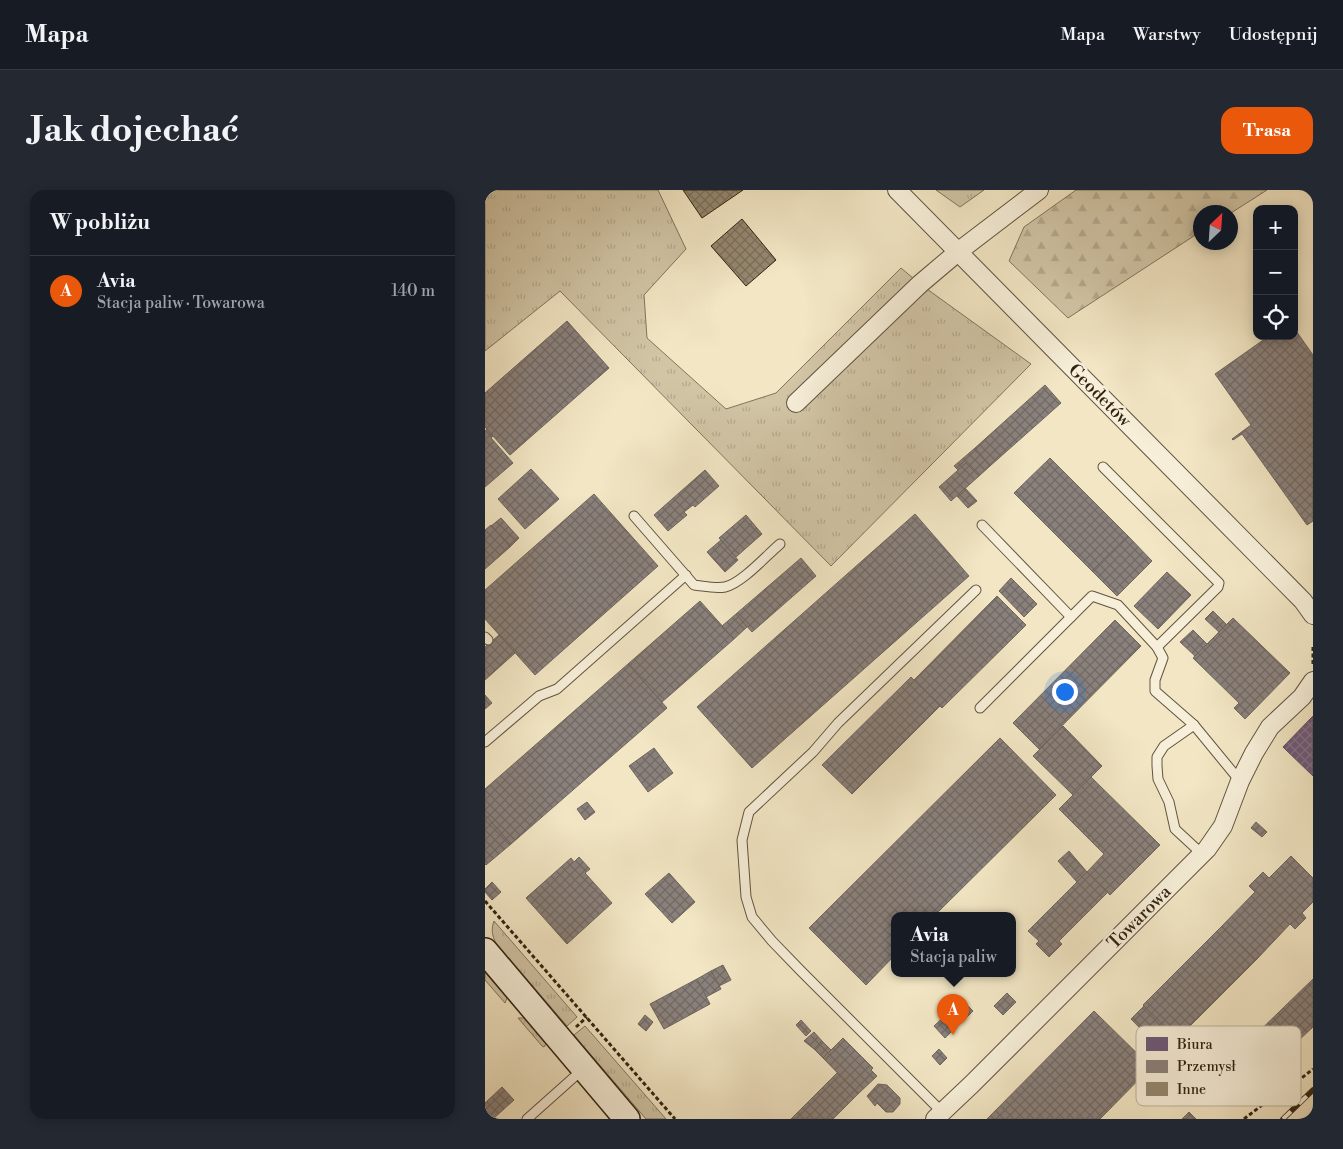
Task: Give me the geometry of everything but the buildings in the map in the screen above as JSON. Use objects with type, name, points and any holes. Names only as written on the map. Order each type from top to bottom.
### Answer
[{"type":"street","name":"Geodetów","points":[[897,190],[1310,607]]},
{"type":"street","points":[[796,403],[920,284],[959,251],[1039,190]]},
{"type":"street","name":"Towarowa","points":[[939,1116],[1202,854],[1223,826],[1240,781],[1270,727],[1307,696],[1313,681]]},
{"type":"street","points":[[485,951],[627,1119]]},
{"type":"lane","points":[[1103,467],[1219,583],[1218,588],[1157,647]]},
{"type":"lane","points":[[634,516],[694,585],[725,587],[737,582],[780,544]]},
{"type":"lane","points":[[982,525],[1071,617]]},
{"type":"lane","points":[[485,742],[539,696],[557,689],[686,575]]},
{"type":"lane","name":"Towarowa","points":[[939,1116],[772,941],[752,917],[747,897],[743,840],[749,812],[813,752],[845,716],[976,590]]},
{"type":"lane","points":[[980,708],[1092,596],[1117,605],[1157,647],[1163,658],[1155,680],[1155,690],[1193,725],[1240,781]]},
{"type":"lane","points":[[1193,725],[1164,746],[1157,757],[1157,766],[1158,779],[1169,802],[1175,829],[1202,854]]},
{"type":"lane","points":[[527,1119],[584,1068]]},
{"type":"path","points":[[1313,648],[1313,664]]},
{"type":"path","points":[[485,901],[675,1119]]},
{"type":"path","points":[[1301,1078],[1313,1069]]},
{"type":"path","points":[[1244,1119],[1261,1106]]},
{"type":"green space","points":[[485,190],[658,190],[686,249],[644,295],[647,338],[726,409],[776,393],[901,268],[920,284],[1031,364],[831,566],[560,291],[485,351]]},
{"type":"green space","points":[[936,190],[984,190],[960,207]]},
{"type":"green space","points":[[1076,190],[1267,190],[1238,209],[1238,205],[1193,205],[1193,237],[1068,318],[1009,261],[1024,227]]},
{"type":"green space","points":[[494,921],[577,1017],[567,1026],[496,943],[492,932]]},
{"type":"green space","points":[[485,972],[507,998],[505,1003],[485,980]]},
{"type":"green space","points":[[518,1018],[524,1018],[546,1044],[544,1047],[542,1046]]},
{"type":"green space","points":[[585,1026],[666,1119],[646,1119],[574,1035]]},
{"type":"railway","points":[[1301,1102],[1313,1090]]},
{"type":"railway","points":[[1283,1119],[1296,1106]]},
{"type":"place","name":"Avia","points":[[953,1035]]}]
